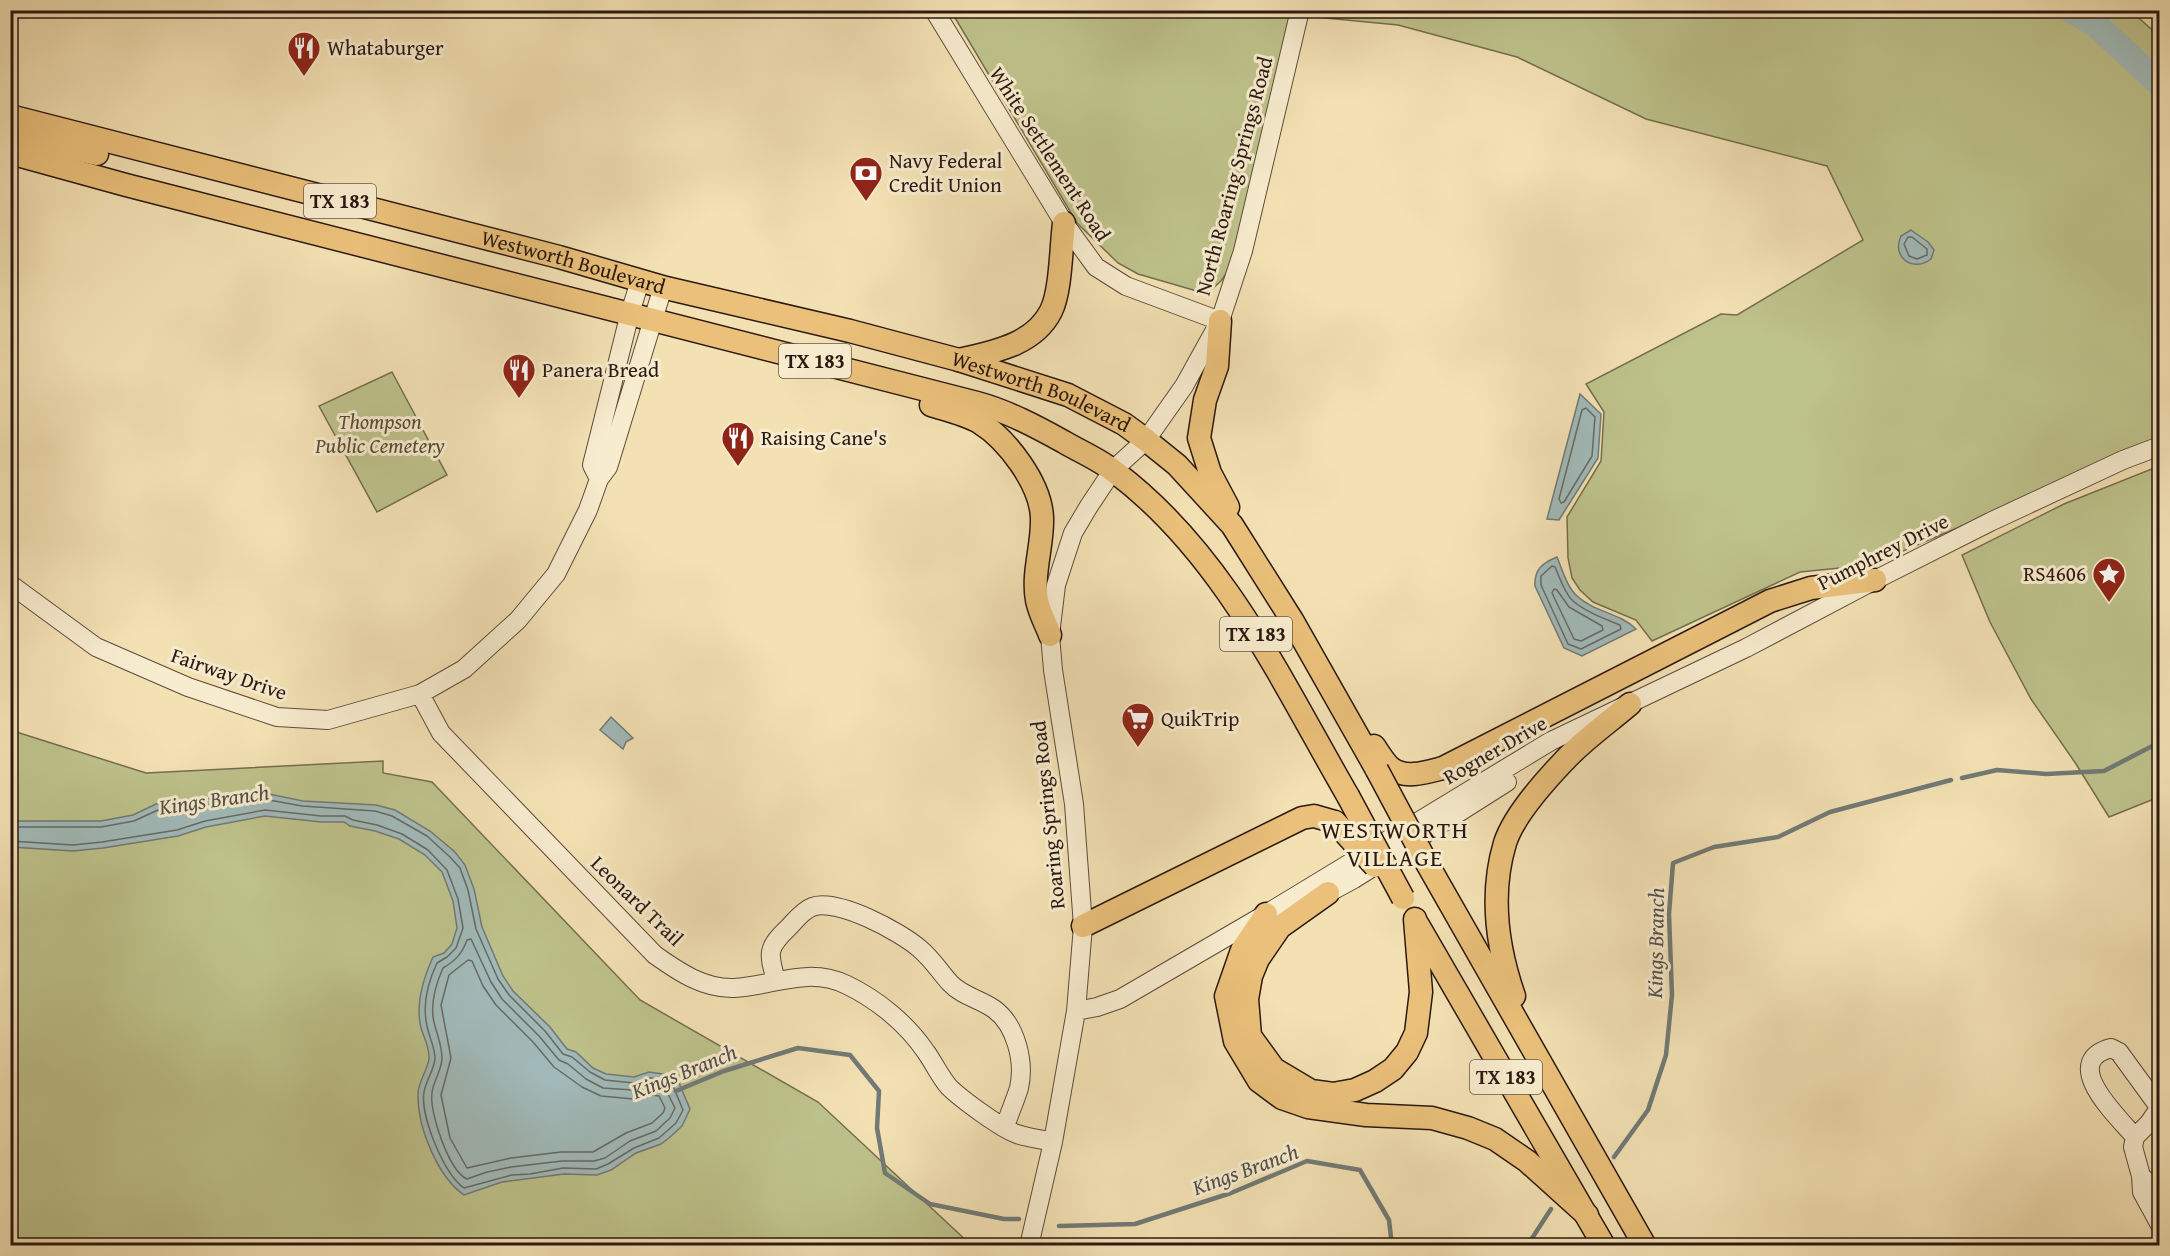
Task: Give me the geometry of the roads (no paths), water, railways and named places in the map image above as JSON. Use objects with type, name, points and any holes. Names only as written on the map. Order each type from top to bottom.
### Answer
[{"type":"main road","name":"Westworth Boulevard","points":[[10,116],[437,225],[663,287],[959,360],[1056,390],[1124,424],[1177,465],[1197,485],[1232,525],[1253,556],[1332,689],[1424,858],[1645,1245]]},
{"type":"main road","points":[[10,134],[192,179],[212,177],[226,172]]},
{"type":"main road","name":"Westworth Boulevard","points":[[10,153],[126,185],[988,406],[1047,433],[1113,470],[1138,490],[1171,523],[1244,614],[1414,919],[1604,1245]]},
{"type":"main road","points":[[265,219],[267,210],[275,201],[289,198],[403,229],[437,225]]},
{"type":"main road","points":[[959,360],[989,353],[1026,339],[1044,322],[1052,310],[1056,292],[1064,224]]},
{"type":"main road","points":[[1220,321],[1217,366],[1205,400],[1199,438],[1210,473],[1253,556]]},
{"type":"main road","points":[[848,369],[870,386],[978,422],[999,436],[1016,458],[1034,487],[1042,518],[1036,569],[1037,600],[1050,635]]},
{"type":"main road","points":[[1332,689],[1390,768],[1403,773],[1422,773],[1443,768],[1770,602],[1810,588],[1875,580]]},
{"type":"main road","points":[[1244,614],[1277,596]]},
{"type":"main road","points":[[1528,1037],[1506,973],[1498,925],[1496,888],[1506,841],[1527,805],[1564,760],[1630,704]]},
{"type":"main road","points":[[1083,926],[1302,818],[1314,816],[1335,822],[1344,830],[1403,898]]},
{"type":"main road","points":[[1328,893],[1280,927],[1258,959],[1251,976],[1247,999],[1250,1036],[1274,1069],[1311,1091],[1333,1094],[1354,1090],[1375,1081],[1393,1069],[1407,1052],[1416,1033],[1421,992],[1414,919]]},
{"type":"main road","points":[[1266,914],[1242,950],[1226,996],[1234,1041],[1259,1081],[1282,1098],[1308,1107],[1366,1115],[1432,1118],[1468,1128],[1495,1139],[1527,1161],[1587,1215]]},
{"type":"street","name":"White Settlement Road","points":[[934,10],[1064,224],[1096,267],[1126,286],[1220,321]]},
{"type":"street","name":"North Roaring Springs Road","points":[[1146,441],[1184,386],[1220,321],[1243,251],[1300,10]]},
{"type":"street","name":"Fairway Drive","points":[[599,479],[592,465],[640,281]]},
{"type":"street","name":"Fairway Drive","points":[[10,584],[96,647],[188,687],[277,717],[328,720],[420,694],[464,669],[518,620],[556,574],[588,510],[599,479],[608,467],[663,287]]},
{"type":"street","name":"Roaring Springs Road","points":[[1029,1245],[1053,1142],[1076,1011],[1083,926],[1074,804],[1053,670],[1050,635],[1056,585],[1073,533],[1113,470],[1146,441]]},
{"type":"street","name":"Pumphrey Drive","points":[[1630,704],[1756,643],[1875,580],[2104,469],[2160,446]]},
{"type":"street","name":"Leonard Trail","points":[[420,694],[441,733],[655,955],[687,977],[714,986],[734,988],[800,976],[821,978],[846,985],[901,1022],[949,1086],[973,1106],[1016,1134],[1053,1142]]},
{"type":"street","name":"Rogner Drive","points":[[1328,893],[1354,879],[1630,704]]},
{"type":"street","name":"Rogner Drive","points":[[1076,1011],[1120,999],[1266,914],[1551,741],[1630,704]]},
{"type":"street","points":[[776,980],[770,959],[772,944],[805,911],[812,907],[819,905],[841,909],[864,916],[895,931],[920,948],[951,984],[962,993],[994,1009],[1005,1020],[1014,1036],[1021,1058],[1019,1087],[1005,1127]]},
{"type":"street","points":[[2135,1137],[2091,1079],[2088,1067],[2092,1058],[2100,1051],[2111,1048],[2119,1053],[2159,1107],[2154,1122],[2135,1137],[2133,1147],[2141,1176],[2142,1192],[2152,1215],[2160,1225]]},
{"type":"street","points":[[2141,1176],[2160,1194]]},
{"type":"water","points":[[1911,230],[1928,242],[1934,250],[1931,259],[1924,263],[1911,263],[1901,256],[1899,244],[1901,236]]},
{"type":"water","points":[[1580,394],[1601,414],[1598,458],[1559,520],[1547,519]]},
{"type":"water","points":[[1557,557],[1568,583],[1577,596],[1591,606],[1622,619],[1636,629],[1582,656],[1564,648],[1535,586],[1540,568]]},
{"type":"water","points":[[611,717],[633,738],[626,742],[623,749],[600,730]]},
{"type":"water","points":[[234,794],[269,794],[303,801],[376,805],[395,810],[430,831],[455,852],[465,865],[474,889],[482,927],[503,976],[513,991],[550,1027],[567,1049],[576,1052],[593,1068],[606,1074],[634,1077],[649,1072],[676,1076],[690,1109],[682,1126],[661,1144],[636,1153],[611,1170],[597,1175],[564,1174],[502,1182],[464,1195],[454,1187],[430,1149],[421,1121],[418,1094],[429,1059],[428,1047],[419,1019],[421,992],[433,957],[444,953],[452,944],[457,928],[453,901],[442,872],[425,855],[399,839],[350,826],[344,822],[265,816],[206,827],[178,836],[103,848],[73,851],[11,847],[11,821],[101,821],[133,815],[156,804],[180,804]]},
{"type":"waterway","points":[[2071,10],[2095,24],[2160,84]]},
{"type":"waterway","name":"Kings Branch","points":[[1962,778],[1997,770],[2046,774],[2104,771],[2160,742]]},
{"type":"waterway","name":"Kings Branch","points":[[1614,1157],[1648,1110],[1666,1055],[1672,995],[1669,914],[1673,863],[1714,847],[1778,837],[1830,812],[1951,780]]},
{"type":"waterway","name":"Kings Branch","points":[[676,1091],[724,1071],[798,1048],[850,1055],[879,1091],[877,1128],[885,1173],[930,1204],[1004,1219],[1019,1219]]},
{"type":"waterway","name":"Kings Branch","points":[[1059,1226],[1135,1224],[1231,1193],[1307,1161],[1360,1170],[1389,1220],[1392,1246]]},
{"type":"waterway","name":"Kings Branch","points":[[1527,1246],[1551,1209]]},
{"type":"place","name":"Whataburger","points":[[304,77]]},
{"type":"place","name":"Navy Federal Credit Union","points":[[866,202]]},
{"type":"place","name":"Panera Bread","points":[[519,399]]},
{"type":"place","name":"Raising Cane's","points":[[738,467]]},
{"type":"place","name":"RS4606","points":[[2109,603]]},
{"type":"place","name":"QuikTrip","points":[[1138,748]]},
{"type":"district","name":"WESTWORTH VILLAGE","points":[[1395,844]]},
{"type":"park label","name":"Thompson Public Cemetery","points":[[380,434]]}]
